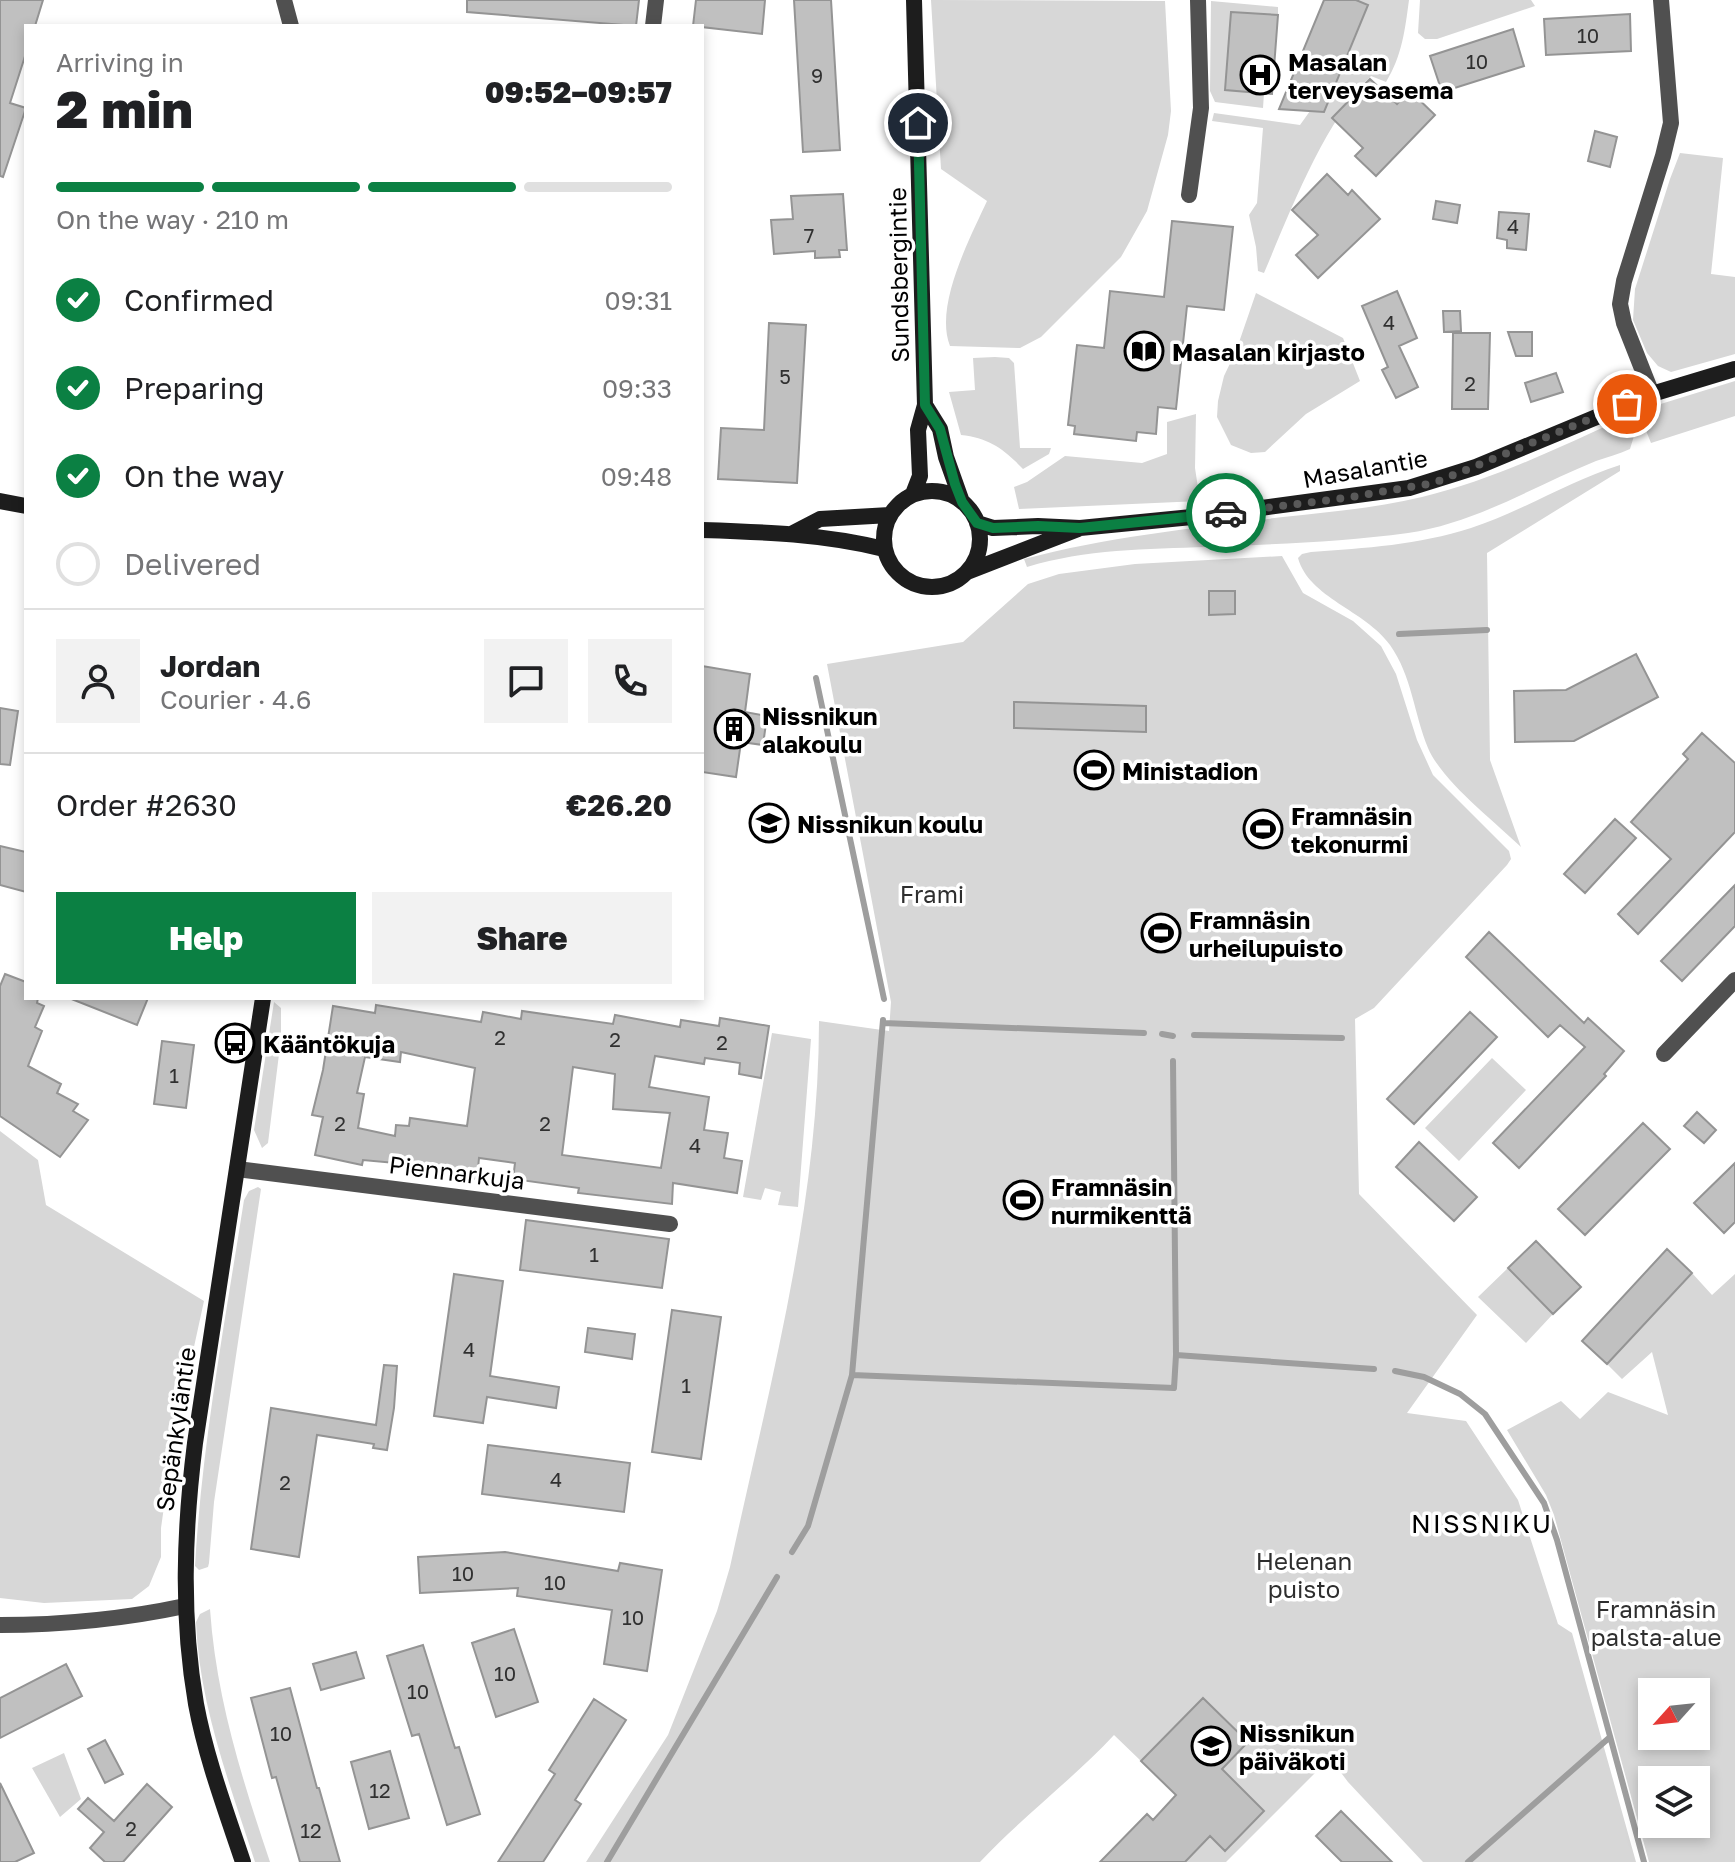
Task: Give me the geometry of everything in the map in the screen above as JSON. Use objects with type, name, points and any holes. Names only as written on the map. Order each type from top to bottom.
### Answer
[{"type":"street","points":[[284,0],[290,24]]},
{"type":"street","points":[[653,24],[656,0]]},
{"type":"street","name":"Sundsbergintie","points":[[913,494],[920,476],[918,430],[925,405],[914,0]]},
{"type":"street","points":[[1189,195],[1201,108],[1198,0]]},
{"type":"street","points":[[1652,394],[1624,323],[1620,304],[1671,123],[1661,0]]},
{"type":"street","name":"Masalantie","points":[[977,523],[993,528],[1080,528],[1330,500],[1421,486],[1476,467],[1652,394],[1735,369]]},
{"type":"street","name":"Sundsbergintie","points":[[925,405],[940,429],[962,502]]},
{"type":"street","points":[[923,491],[944,492],[962,502],[977,523],[980,540],[977,557],[967,572],[947,585],[937,587],[915,584],[897,573],[884,549],[883,537],[890,515],[900,503],[923,491]]},
{"type":"street","points":[[0,501],[24,506]]},
{"type":"street","points":[[793,533],[820,519],[890,515]]},
{"type":"street","name":"Masalantie","points":[[967,572],[1043,545],[1080,528]]},
{"type":"street","points":[[704,530],[793,533],[823,540],[847,539],[884,549]]},
{"type":"street","points":[[1664,1054],[1735,980]]},
{"type":"street","name":"Sepänkyläntie","points":[[243,1862],[197,1707],[185,1606],[186,1515],[263,1000]]},
{"type":"street","name":"Piennarkuja","points":[[237,1169],[670,1224]]},
{"type":"street","points":[[0,1625],[105,1620],[185,1606]]},
{"type":"green space","points":[[931,0],[1165,1],[1171,111],[1168,135],[1147,211],[1121,257],[1041,337],[1020,348],[950,346],[946,330],[950,292],[987,201],[941,169]]},
{"type":"green space","points":[[1356,0],[1409,0],[1396,62],[1386,82],[1371,76],[1338,118],[1297,196],[1264,273],[1258,271],[1249,215],[1257,203],[1263,128],[1212,121],[1214,113],[1300,125],[1310,111],[1310,101],[1329,102],[1368,6]]},
{"type":"green space","points":[[1420,0],[1531,0],[1535,6],[1437,39],[1425,39],[1418,33]]},
{"type":"green space","points":[[1211,1],[1278,7],[1278,15],[1231,12],[1225,90],[1264,93],[1263,108],[1215,102],[1210,91]]},
{"type":"green space","points":[[1680,153],[1723,158],[1711,274],[1735,277],[1735,354],[1671,372],[1658,366],[1647,353],[1633,320],[1635,289]]},
{"type":"green space","points":[[1256,293],[1343,338],[1360,381],[1306,414],[1265,452],[1251,453],[1231,445],[1217,417],[1224,376]]},
{"type":"green space","points":[[973,358],[1009,358],[1014,363],[1020,448],[1051,448],[1049,454],[1023,469],[995,446],[961,435],[949,392],[975,390]]},
{"type":"green space","points":[[1735,381],[1735,416],[1651,443],[1639,413]]},
{"type":"green space","points":[[1196,414],[1195,468],[1200,501],[1019,509],[1014,487],[1027,482],[1065,456],[1142,463],[1167,454],[1167,422]]},
{"type":"green space","points":[[1626,417],[1634,436],[1630,449],[1481,512],[1433,528],[1333,541],[1116,551],[1027,567],[1024,559],[1185,529],[1370,507],[1422,497],[1500,472]]},
{"type":"green space","points":[[1620,465],[1620,471],[1487,553],[1490,760],[1521,847],[1456,787],[1435,761],[1423,735],[1403,669],[1390,645],[1367,622],[1314,584],[1298,558],[1311,552],[1392,545],[1451,534],[1490,521]]},
{"type":"green space","points":[[1282,556],[1303,593],[1353,621],[1381,646],[1396,674],[1417,740],[1433,775],[1509,851],[1511,859],[1507,865],[1374,1008],[1355,1019],[1359,1194],[1477,1315],[1407,1413],[1466,1421],[1518,1500],[1558,1624],[1572,1633],[1636,1862],[1423,1862],[1348,1782],[1330,1758],[1226,1862],[1185,1862],[1210,1836],[1226,1851],[1264,1811],[1222,1769],[1248,1742],[1141,1761],[1114,1735],[980,1862],[586,1862],[668,1735],[717,1611],[730,1567],[775,1364],[801,1228],[817,1090],[819,1021],[889,1031],[891,1002],[827,664],[963,642],[1028,584],[1059,574],[1135,564]]},
{"type":"green space","points":[[274,1002],[281,1008],[281,1038],[268,1143],[262,1148],[254,1130]]},
{"type":"green space","points":[[772,1033],[811,1039],[798,1207],[778,1205],[781,1192],[765,1188],[761,1200],[743,1197]]},
{"type":"green space","points":[[1492,1058],[1526,1090],[1459,1161],[1425,1128]]},
{"type":"green space","points":[[0,1131],[38,1160],[46,1205],[204,1301],[173,1443],[161,1528],[161,1557],[149,1586],[132,1599],[44,1603],[0,1598]]},
{"type":"green space","points":[[258,1187],[261,1189],[214,1502],[209,1563],[208,1567],[199,1570],[195,1566],[198,1520],[222,1337],[244,1200],[249,1191]]},
{"type":"green space","points":[[1508,1268],[1553,1314],[1526,1343],[1478,1297]]},
{"type":"green space","name":"Framnäsin palsta-alue","points":[[1692,1273],[1712,1295],[1735,1274],[1735,1862],[1649,1862],[1642,1838],[1710,1838],[1710,1766],[1638,1766],[1638,1822],[1554,1515],[1546,1495],[1507,1430],[1561,1401],[1580,1419],[1608,1392],[1668,1415],[1652,1352],[1622,1379],[1607,1364]]},
{"type":"green space","points":[[210,1609],[224,1706],[240,1769],[270,1862],[255,1862],[209,1714],[196,1622],[200,1614]]},
{"type":"green space","points":[[64,1753],[81,1799],[60,1817],[32,1768]]},
{"type":"building","points":[[0,0],[43,0],[36,24],[24,24],[24,59],[10,103],[24,107],[24,114],[3,177],[0,176]]},
{"type":"building","points":[[467,0],[639,0],[636,24],[467,12]]},
{"type":"building","points":[[696,0],[765,0],[762,34],[693,24]]},
{"type":"building","points":[[794,0],[831,0],[840,150],[803,152]]},
{"type":"building","points":[[1324,0],[1356,0],[1368,5],[1324,112],[1279,109]]},
{"type":"building","points":[[1231,12],[1278,15],[1272,94],[1225,90]]},
{"type":"building","points":[[1630,14],[1631,51],[1546,55],[1544,19]]},
{"type":"building","points":[[1513,29],[1524,66],[1442,92],[1430,56]]},
{"type":"building","points":[[1370,79],[1397,104],[1410,91],[1435,115],[1376,176],[1355,156],[1363,148],[1332,118]]},
{"type":"building","points":[[1595,131],[1617,137],[1610,167],[1588,161]]},
{"type":"building","points":[[1327,174],[1348,195],[1352,190],[1380,219],[1318,278],[1296,255],[1318,235],[1292,210]]},
{"type":"building","points":[[843,194],[847,250],[839,250],[840,257],[815,258],[815,251],[774,254],[771,220],[793,219],[791,196]]},
{"type":"building","points":[[1436,201],[1460,205],[1457,223],[1433,219]]},
{"type":"building","points":[[1499,212],[1529,214],[1526,250],[1507,248],[1507,240],[1497,238]]},
{"type":"building","points":[[1172,221],[1233,227],[1224,310],[1187,306],[1176,409],[1158,407],[1156,434],[1137,432],[1136,441],[1074,434],[1075,426],[1068,425],[1077,345],[1104,348],[1110,291],[1164,297]]},
{"type":"building","points":[[1397,291],[1417,338],[1399,346],[1418,387],[1396,398],[1382,370],[1388,367],[1362,306]]},
{"type":"building","points":[[1443,311],[1460,311],[1461,331],[1444,332]]},
{"type":"building","points":[[769,323],[806,325],[797,483],[718,479],[721,428],[764,430]]},
{"type":"building","points":[[1508,332],[1532,332],[1532,356],[1516,356]]},
{"type":"building","points":[[1453,333],[1490,333],[1488,409],[1452,409]]},
{"type":"building","points":[[1556,373],[1563,392],[1531,402],[1525,383]]},
{"type":"building","points":[[1209,591],[1235,591],[1235,614],[1209,615]]},
{"type":"building","points":[[1636,654],[1658,697],[1574,741],[1515,742],[1514,691],[1566,690]]},
{"type":"building","name":"Nissnikun alakoulu","points":[[704,666],[750,674],[745,712],[767,716],[763,745],[741,742],[736,777],[704,772]]},
{"type":"building","points":[[1014,702],[1146,706],[1146,732],[1014,728]]},
{"type":"building","points":[[0,708],[18,711],[10,765],[0,764]]},
{"type":"building","points":[[1702,733],[1735,763],[1735,832],[1638,934],[1618,914],[1671,859],[1631,822],[1688,759],[1683,754]]},
{"type":"building","points":[[1615,819],[1636,838],[1585,893],[1564,874]]},
{"type":"building","points":[[0,846],[24,852],[24,891],[0,885]]},
{"type":"building","points":[[1735,885],[1735,926],[1682,981],[1661,961]]},
{"type":"building","points":[[1489,932],[1584,1023],[1588,1018],[1624,1051],[1604,1074],[1606,1076],[1519,1168],[1493,1143],[1585,1047],[1560,1025],[1548,1037],[1466,957]]},
{"type":"building","points":[[5,974],[24,981],[24,1000],[38,1000],[37,1003],[44,1006],[35,1027],[42,1031],[28,1066],[61,1084],[57,1093],[78,1104],[73,1111],[88,1120],[60,1157],[0,1116],[0,986]]},
{"type":"building","points":[[74,1000],[147,1000],[137,1025]]},
{"type":"building","points":[[376,1005],[481,1022],[483,1012],[521,1019],[522,1011],[613,1024],[615,1015],[680,1027],[681,1020],[719,1026],[720,1018],[769,1026],[761,1078],[739,1074],[740,1063],[705,1058],[704,1064],[655,1056],[649,1087],[709,1097],[704,1130],[728,1133],[724,1158],[742,1161],[737,1193],[673,1183],[672,1204],[578,1193],[579,1188],[513,1179],[515,1163],[479,1158],[477,1179],[427,1174],[428,1166],[363,1160],[362,1165],[315,1155],[323,1117],[312,1115],[333,1006],[375,1013]],"holes":[[[401,1052],[475,1068],[467,1126],[410,1118],[409,1126],[396,1125],[395,1136],[358,1128],[364,1094],[357,1093],[365,1057],[400,1062]],[[573,1067],[615,1074],[613,1109],[670,1113],[661,1168],[562,1155]]]},
{"type":"building","points":[[1470,1012],[1497,1037],[1414,1124],[1387,1099]]},
{"type":"building","points":[[162,1041],[194,1045],[186,1108],[154,1104]]},
{"type":"building","points":[[1697,1112],[1716,1130],[1704,1143],[1684,1126]]},
{"type":"building","points":[[1643,1123],[1670,1149],[1585,1235],[1558,1209]]},
{"type":"building","points":[[1419,1142],[1477,1197],[1454,1221],[1396,1167]]},
{"type":"building","points":[[1735,1163],[1735,1222],[1724,1233],[1694,1203]]},
{"type":"building","points":[[526,1220],[669,1239],[662,1288],[520,1270]]},
{"type":"building","points":[[1536,1241],[1581,1287],[1553,1314],[1508,1268]]},
{"type":"building","points":[[1667,1249],[1692,1273],[1607,1364],[1582,1341]]},
{"type":"building","points":[[454,1274],[503,1281],[490,1376],[559,1387],[556,1408],[487,1397],[483,1423],[434,1416]]},
{"type":"building","points":[[672,1310],[721,1317],[701,1459],[652,1452]]},
{"type":"building","points":[[588,1328],[635,1334],[632,1359],[585,1352]]},
{"type":"building","points":[[384,1365],[397,1366],[387,1450],[373,1448],[374,1444],[317,1435],[299,1557],[251,1549],[271,1408],[376,1425]]},
{"type":"building","points":[[488,1445],[630,1463],[624,1512],[482,1494]]},
{"type":"building","points":[[505,1552],[618,1571],[620,1563],[662,1570],[647,1671],[604,1664],[612,1610],[517,1596],[518,1588],[420,1593],[418,1557]]},
{"type":"building","points":[[514,1629],[538,1702],[496,1717],[472,1643]]},
{"type":"building","points":[[423,1645],[455,1748],[459,1747],[480,1814],[447,1825],[419,1734],[412,1736],[387,1656]]},
{"type":"building","points":[[356,1652],[364,1678],[321,1690],[313,1664]]},
{"type":"building","points":[[66,1664],[82,1696],[0,1738],[0,1698]]},
{"type":"building","points":[[290,1688],[340,1862],[300,1862],[276,1777],[272,1778],[251,1698]]},
{"type":"building","points":[[1203,1698],[1248,1742],[1222,1769],[1264,1811],[1225,1851],[1210,1836],[1185,1862],[1100,1862],[1147,1814],[1153,1820],[1176,1795],[1141,1761]]},
{"type":"building","points":[[594,1699],[626,1720],[575,1800],[581,1804],[543,1862],[498,1862],[555,1774],[549,1770]]},
{"type":"building","points":[[105,1740],[123,1774],[105,1783],[88,1749]]},
{"type":"building","points":[[390,1751],[409,1818],[369,1829],[351,1762]]},
{"type":"building","points":[[0,1783],[34,1853],[15,1862],[0,1862]]},
{"type":"building","points":[[147,1784],[172,1807],[123,1862],[105,1862],[90,1848],[104,1832],[78,1809],[88,1798],[114,1821]]},
{"type":"building","points":[[1341,1811],[1392,1862],[1342,1862],[1316,1836]]},
{"type":"waterway","points":[[1399,634],[1487,630]]},
{"type":"waterway","points":[[816,678],[884,999]]},
{"type":"waterway","points":[[883,1020],[852,1375],[1174,1388],[1176,1355],[1374,1369]]},
{"type":"waterway","points":[[883,1023],[1144,1033]]},
{"type":"waterway","points":[[1162,1034],[1173,1036]]},
{"type":"waterway","points":[[1194,1035],[1342,1038]]},
{"type":"waterway","points":[[1173,1061],[1176,1355]]},
{"type":"waterway","points":[[1395,1371],[1424,1377],[1460,1394],[1485,1414],[1544,1503],[1557,1540],[1644,1862]]},
{"type":"waterway","points":[[792,1552],[808,1526],[852,1375]]},
{"type":"waterway","points":[[607,1862],[777,1577]]},
{"type":"waterway","points":[[1468,1862],[1610,1737]]},
{"type":"way so far","points":[[1226,513],[1434,483],[1627,404]]},
{"type":"place","name":"Masalan terveysasema","points":[[1260,75]]},
{"type":"place","name":"Masalan kirjasto","points":[[1144,351]]},
{"type":"place","name":"Nissnikun alakoulu","points":[[734,729]]},
{"type":"place","name":"Ministadion","points":[[1094,770]]},
{"type":"place","name":"Nissnikun koulu","points":[[769,823]]},
{"type":"place","name":"Framnäsin tekonurmi","points":[[1263,829]]},
{"type":"place","name":"Framnäsin urheilupuisto","points":[[1161,933]]},
{"type":"place","name":"Kääntökuja","points":[[235,1043]]},
{"type":"place","name":"Framnäsin nurmikenttä","points":[[1023,1200]]},
{"type":"place","name":"Nissnikun päiväkoti","points":[[1211,1746]]},
{"type":"district","name":"NISSNIKU","points":[[1482,1523]]},
{"type":"route","points":[[918,123],[925,405],[940,429],[962,502],[977,523],[993,528],[1080,528],[1226,513]]},
{"type":"park label","name":"Frami","points":[[932,893]]},
{"type":"park label","name":"Helenan puisto","points":[[1304,1574]]}]
